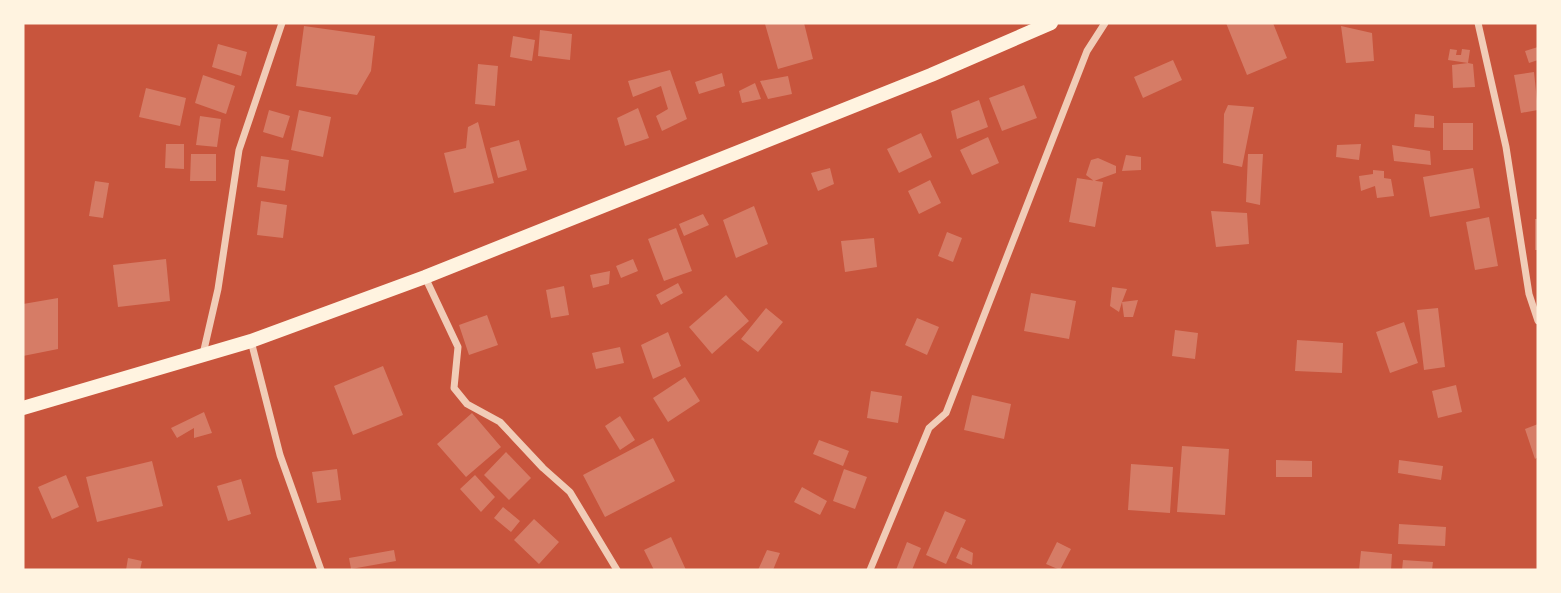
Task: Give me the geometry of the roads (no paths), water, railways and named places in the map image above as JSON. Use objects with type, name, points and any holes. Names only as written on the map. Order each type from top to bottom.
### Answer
[{"type":"main road","points":[[23,408],[251,341],[425,277],[931,75],[1051,23]]},
{"type":"street","points":[[203,354],[218,289],[239,149],[282,23]]},
{"type":"street","points":[[870,570],[929,428],[946,413],[1087,51],[1105,23]]},
{"type":"street","points":[[1478,23],[1506,147],[1529,294],[1538,321]]},
{"type":"street","points":[[425,277],[458,347],[454,388],[467,404],[500,422],[543,468],[570,492],[617,570]]},
{"type":"street","points":[[251,341],[280,455],[321,570]]}]
